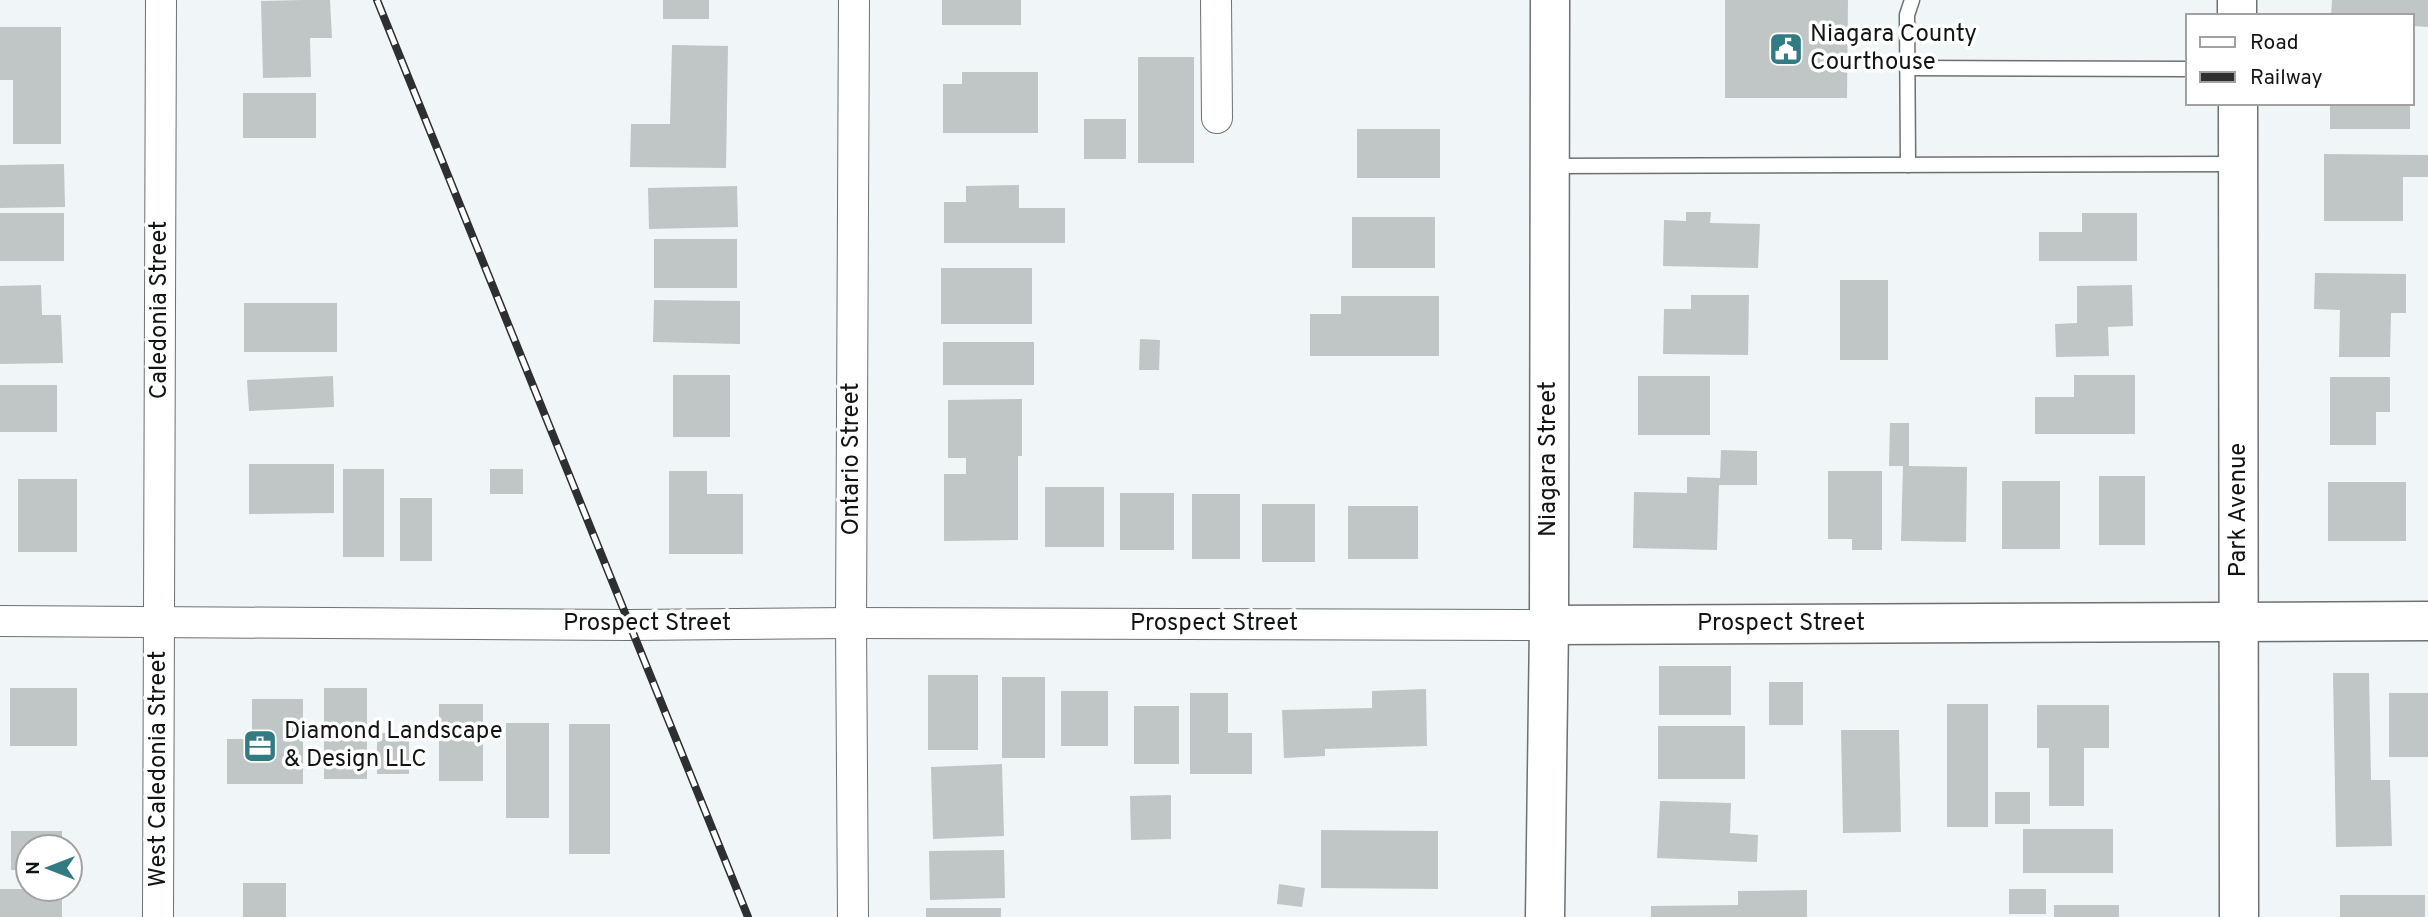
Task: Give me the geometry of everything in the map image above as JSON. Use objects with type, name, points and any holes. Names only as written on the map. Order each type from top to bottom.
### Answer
[{"type":"street","name":"Caledonia Street","points":[[159,621],[161,0]]},
{"type":"street","name":"Ontario Street","points":[[853,917],[851,623],[854,0]]},
{"type":"street","points":[[1216,0],[1217,118]]},
{"type":"street","name":"Niagara Street","points":[[1545,917],[1549,625],[1550,0]]},
{"type":"street","name":"Park Avenue","points":[[2238,105],[2239,917]]},
{"type":"street","name":"Prospect Street","points":[[0,621],[629,625],[2428,621]]},
{"type":"street","name":"West Caledonia Street","points":[[158,917],[159,621]]},
{"type":"lane","points":[[1908,165],[1907,15],[1912,0]]},
{"type":"lane","points":[[1907,68],[2186,69]]},
{"type":"lane","points":[[1550,166],[2238,164]]},
{"type":"building","points":[[330,0],[332,38],[310,38],[311,77],[263,78],[261,1]]},
{"type":"building","points":[[663,0],[709,0],[709,19],[663,19]]},
{"type":"building","points":[[942,0],[1021,0],[1021,25],[942,25]]},
{"type":"building","name":"Niagara County Courthouse","points":[[1725,0],[1848,0],[1847,98],[1725,98]]},
{"type":"building","points":[[2332,0],[2428,0],[2428,27],[2414,26],[2414,14],[2331,14]]},
{"type":"building","points":[[0,27],[61,27],[61,144],[13,144],[13,80],[0,80]]},
{"type":"building","points":[[672,45],[728,46],[726,168],[630,167],[631,124],[670,124]]},
{"type":"building","points":[[1138,57],[1194,57],[1194,163],[1138,163]]},
{"type":"building","points":[[962,72],[1038,72],[1038,133],[943,133],[943,84],[962,84]]},
{"type":"building","points":[[243,93],[316,93],[316,138],[243,138]]},
{"type":"building","points":[[2330,105],[2410,105],[2410,129],[2330,129]]},
{"type":"building","points":[[1084,119],[1126,119],[1126,159],[1084,159]]},
{"type":"building","points":[[1357,129],[1440,129],[1440,178],[1357,178]]},
{"type":"building","points":[[2324,154],[2428,155],[2428,177],[2403,177],[2403,221],[2324,221]]},
{"type":"building","points":[[64,164],[65,207],[0,208],[0,165]]},
{"type":"building","points":[[1019,185],[1019,208],[1065,208],[1065,243],[944,243],[944,202],[966,202],[966,186]]},
{"type":"building","points":[[737,186],[738,227],[649,229],[648,188]]},
{"type":"building","points":[[1686,212],[1711,212],[1710,223],[1760,224],[1758,268],[1663,266],[1664,220],[1686,221]]},
{"type":"building","points":[[0,213],[64,213],[64,261],[0,261]]},
{"type":"building","points":[[2082,213],[2137,213],[2137,261],[2039,261],[2039,232],[2082,232]]},
{"type":"building","points":[[1352,217],[1435,217],[1435,268],[1352,268]]},
{"type":"building","points":[[654,239],[737,239],[737,288],[654,288]]},
{"type":"building","points":[[941,268],[1032,268],[1032,324],[941,324]]},
{"type":"building","points":[[2315,273],[2406,274],[2406,313],[2391,313],[2390,357],[2339,357],[2340,310],[2314,309]]},
{"type":"building","points":[[1840,280],[1888,280],[1888,360],[1840,360]]},
{"type":"building","points":[[41,285],[42,315],[61,315],[63,363],[0,364],[0,286]]},
{"type":"building","points":[[2132,285],[2133,326],[2108,327],[2109,356],[2056,357],[2055,324],[2077,323],[2077,286]]},
{"type":"building","points":[[1691,295],[1749,295],[1748,355],[1663,354],[1664,309],[1691,309]]},
{"type":"building","points":[[1341,296],[1439,296],[1439,356],[1310,356],[1310,314],[1341,314]]},
{"type":"building","points":[[654,300],[740,301],[740,344],[653,342]]},
{"type":"building","points":[[244,303],[337,303],[337,352],[244,352]]},
{"type":"building","points":[[1140,339],[1160,340],[1159,370],[1139,370]]},
{"type":"building","points":[[943,342],[1034,342],[1034,385],[943,385]]},
{"type":"building","points":[[673,375],[730,375],[730,437],[673,437]]},
{"type":"building","points":[[2074,375],[2135,375],[2135,434],[2035,434],[2035,397],[2074,397]]},
{"type":"building","points":[[333,376],[334,407],[249,411],[247,380]]},
{"type":"building","points":[[1638,376],[1710,376],[1710,435],[1638,435]]},
{"type":"building","points":[[2330,377],[2390,377],[2390,412],[2376,412],[2376,445],[2330,445]]},
{"type":"building","points":[[0,385],[57,385],[57,432],[0,432]]},
{"type":"building","points":[[1022,399],[1022,456],[1018,456],[1018,540],[944,541],[944,474],[966,474],[966,458],[948,458],[948,400]]},
{"type":"building","points":[[1890,423],[1909,423],[1909,466],[1967,467],[1966,542],[1901,541],[1903,466],[1889,466]]},
{"type":"building","points":[[1721,450],[1757,451],[1757,485],[1719,485],[1717,550],[1633,548],[1634,492],[1687,493],[1687,477],[1720,478]]},
{"type":"building","points":[[249,464],[334,464],[334,513],[249,514]]},
{"type":"building","points":[[343,469],[384,469],[384,557],[343,557]]},
{"type":"building","points":[[490,469],[523,469],[523,494],[490,494]]},
{"type":"building","points":[[669,471],[707,471],[707,494],[743,494],[743,554],[669,554]]},
{"type":"building","points":[[1828,471],[1882,471],[1882,550],[1852,550],[1852,539],[1828,539]]},
{"type":"building","points":[[2099,476],[2145,476],[2145,545],[2099,545]]},
{"type":"building","points":[[18,479],[77,479],[77,552],[18,552]]},
{"type":"building","points":[[2002,481],[2060,481],[2060,549],[2002,549]]},
{"type":"building","points":[[2328,482],[2406,482],[2406,541],[2328,541]]},
{"type":"building","points":[[1045,487],[1104,487],[1104,547],[1045,547]]},
{"type":"building","points":[[1120,493],[1174,493],[1174,550],[1120,550]]},
{"type":"building","points":[[1192,494],[1240,494],[1240,559],[1192,559]]},
{"type":"building","points":[[400,498],[432,498],[432,561],[400,561]]},
{"type":"building","points":[[1262,504],[1315,504],[1315,562],[1262,562]]},
{"type":"building","points":[[1348,506],[1418,506],[1418,559],[1348,559]]},
{"type":"building","points":[[1659,666],[1731,666],[1731,715],[1659,715]]},
{"type":"building","points":[[2333,673],[2369,673],[2371,780],[2390,780],[2392,846],[2336,847]]},
{"type":"building","points":[[928,675],[978,675],[978,750],[928,750]]},
{"type":"building","points":[[1002,677],[1045,677],[1045,758],[1002,758]]},
{"type":"building","points":[[1769,682],[1803,682],[1803,725],[1769,725]]},
{"type":"building","points":[[10,688],[77,688],[77,746],[10,746]]},
{"type":"building","points":[[324,688],[367,688],[367,779],[324,779]]},
{"type":"building","points":[[1426,689],[1427,746],[1325,749],[1325,756],[1284,758],[1282,710],[1372,708],[1372,691]]},
{"type":"building","points":[[1061,691],[1108,691],[1108,746],[1061,746]]},
{"type":"building","points":[[1190,693],[1228,693],[1228,733],[1252,733],[1252,774],[1190,774]]},
{"type":"building","points":[[2389,693],[2428,693],[2428,757],[2389,757]]},
{"type":"building","points":[[252,699],[303,699],[303,784],[227,784],[227,739],[252,739]]},
{"type":"building","points":[[439,704],[483,704],[483,781],[439,781]]},
{"type":"building","points":[[1947,704],[1988,704],[1988,827],[1947,827]]},
{"type":"building","points":[[2037,705],[2109,705],[2109,748],[2084,748],[2084,806],[2049,806],[2049,748],[2037,748]]},
{"type":"building","points":[[1134,706],[1179,706],[1179,764],[1134,764]]},
{"type":"building","points":[[506,723],[549,723],[549,818],[506,818]]},
{"type":"building","points":[[569,724],[610,724],[610,854],[569,854]]},
{"type":"building","points":[[1658,726],[1745,726],[1745,779],[1658,779]]},
{"type":"building","points":[[1841,730],[1899,730],[1901,832],[1843,833]]},
{"type":"building","points":[[377,733],[409,733],[409,774],[377,774]]},
{"type":"building","points":[[1002,764],[1004,836],[933,839],[931,767]]},
{"type":"building","points":[[1995,792],[2030,792],[2030,824],[1995,824]]},
{"type":"building","points":[[1171,795],[1171,839],[1131,840],[1130,796]]},
{"type":"building","points":[[1660,801],[1731,803],[1730,833],[1758,835],[1757,862],[1657,858]]},
{"type":"building","points":[[2023,829],[2113,829],[2113,873],[2023,873]]},
{"type":"building","points":[[1321,830],[1438,831],[1438,889],[1321,888]]},
{"type":"building","points":[[11,831],[62,831],[14,833],[14,870],[11,870]]},
{"type":"building","points":[[1004,850],[1005,898],[930,900],[929,851]]},
{"type":"building","points":[[243,883],[286,883],[286,917],[243,917]]},
{"type":"building","points":[[1279,884],[1305,888],[1302,907],[1277,904]]},
{"type":"building","points":[[0,889],[14,889],[14,903],[62,903],[62,917],[0,917]]},
{"type":"building","points":[[2009,889],[2046,889],[2046,914],[2009,914]]},
{"type":"building","points":[[1807,890],[1807,917],[1651,917],[1651,906],[1738,905],[1738,891]]},
{"type":"building","points":[[2340,895],[2425,895],[2425,917],[2340,917]]},
{"type":"building","points":[[2054,905],[2119,905],[2119,917],[2054,917]]},
{"type":"building","points":[[926,908],[1001,908],[1001,917],[926,917]]},
{"type":"railway","points":[[377,0],[748,917]]},
{"type":"place","name":"Niagara County Courthouse","points":[[1786,49]]},
{"type":"place","name":"Diamond Landscape & Design LLC","points":[[260,746]]}]
